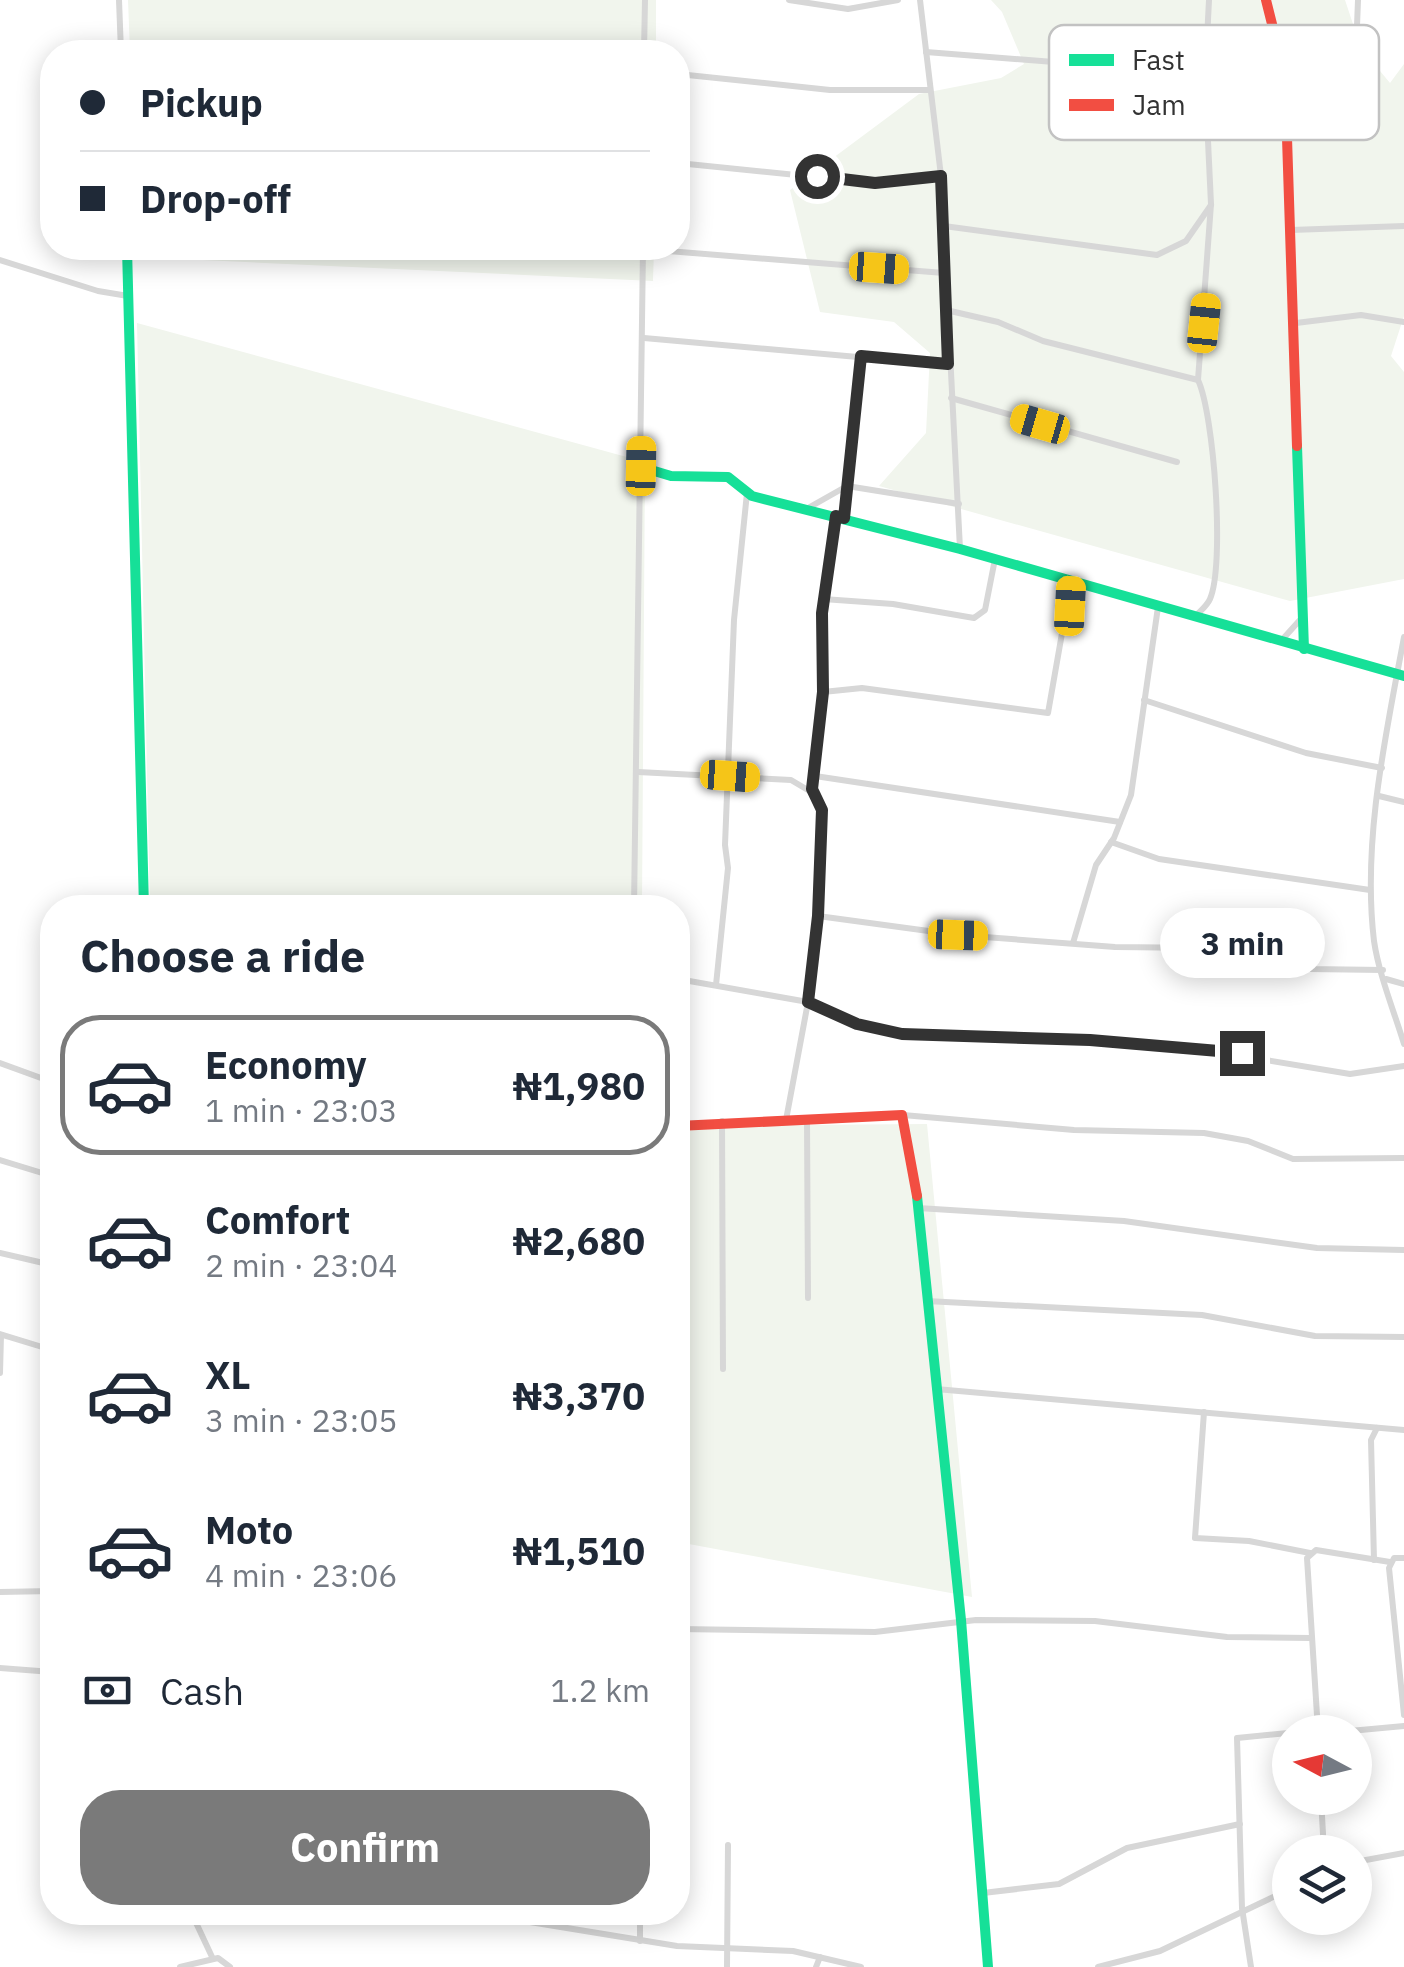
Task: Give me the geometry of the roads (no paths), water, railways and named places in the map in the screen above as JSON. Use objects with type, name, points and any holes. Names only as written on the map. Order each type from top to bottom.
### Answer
[{"type":"street","points":[[118,0],[120,40]]},
{"type":"street","points":[[644,40],[645,0]]},
{"type":"street","points":[[788,0],[848,9],[898,0]]},
{"type":"street","points":[[920,0],[941,176],[960,549]]},
{"type":"street","points":[[1209,0],[1210,25]]},
{"type":"street","points":[[1266,0],[1267,25]]},
{"type":"street","points":[[1358,0],[1359,25]]},
{"type":"street","points":[[926,52],[1049,62]]},
{"type":"street","points":[[690,75],[830,90],[930,90]]},
{"type":"street","points":[[1194,618],[1212,596],[1217,558],[1212,442],[1198,380],[1211,204],[1208,140]]},
{"type":"street","points":[[1286,140],[1296,323],[1300,620],[1304,649]]},
{"type":"street","points":[[690,165],[875,183],[941,176]]},
{"type":"street","points":[[944,226],[1157,255],[1186,240],[1211,204]]},
{"type":"street","points":[[1291,230],[1351,224],[1404,226]]},
{"type":"street","points":[[690,252],[944,272]]},
{"type":"street","points":[[0,260],[98,292],[128,296]]},
{"type":"street","points":[[127,260],[144,895]]},
{"type":"street","points":[[634,895],[643,260]]},
{"type":"street","points":[[946,310],[998,322],[1044,341],[1198,380]]},
{"type":"street","points":[[1296,323],[1361,315],[1404,322]]},
{"type":"street","points":[[644,338],[948,364]]},
{"type":"street","points":[[786,1120],[808,1002],[818,916],[822,810],[812,789],[823,692],[823,599],[848,486],[861,356]]},
{"type":"street","points":[[951,398],[1177,462]]},
{"type":"street","points":[[641,466],[671,476],[728,477],[747,493],[960,549],[1400,676]]},
{"type":"street","points":[[807,510],[848,486],[959,504]]},
{"type":"street","points":[[716,986],[728,868],[725,845],[734,620],[747,493]]},
{"type":"street","points":[[823,599],[893,604],[974,618],[985,610],[995,559]]},
{"type":"street","points":[[823,692],[862,688],[1048,713],[1071,582]]},
{"type":"street","points":[[1073,943],[1096,865],[1120,822],[1135,775],[1158,607]]},
{"type":"street","points":[[1280,642],[1300,620]]},
{"type":"street","points":[[1404,636],[1382,768],[1370,890],[1375,946],[1404,1044]]},
{"type":"street","points":[[1144,700],[1306,753],[1382,768]]},
{"type":"street","points":[[638,772],[791,780],[812,789]]},
{"type":"street","points":[[814,776],[1120,822]]},
{"type":"street","points":[[1379,796],[1404,802]]},
{"type":"street","points":[[1111,842],[1158,859],[1370,890]]},
{"type":"street","points":[[818,916],[958,935],[1252,953],[1310,968],[1384,974],[1404,984]]},
{"type":"street","points":[[690,981],[808,1002],[857,1024],[902,1034],[972,1034],[1187,1047],[1350,1074],[1404,1066]]},
{"type":"street","points":[[0,1063],[40,1078]]},
{"type":"street","points":[[902,1115],[912,1152],[961,1625],[988,1967]]},
{"type":"street","points":[[690,1125],[902,1115],[1074,1130],[1204,1133],[1248,1142],[1293,1159],[1404,1158]]},
{"type":"street","points":[[807,1120],[808,1298]]},
{"type":"street","points":[[722,1121],[723,1369]]},
{"type":"street","points":[[0,1160],[40,1172]]},
{"type":"street","points":[[918,1208],[1159,1224],[1317,1248],[1404,1250]]},
{"type":"street","points":[[0,1253],[40,1261]]},
{"type":"street","points":[[925,1300],[1202,1315],[1316,1336],[1404,1337]]},
{"type":"street","points":[[0,1373],[0,1334],[40,1346]]},
{"type":"street","points":[[935,1388],[1204,1412],[1224,1410],[1404,1430]]},
{"type":"street","points":[[1204,1412],[1195,1538],[1250,1541],[1390,1562],[1404,1558]]},
{"type":"street","points":[[1374,1560],[1371,1440],[1377,1428]]},
{"type":"street","points":[[1310,1553],[1310,1638],[1317,1715]]},
{"type":"street","points":[[1390,1562],[1394,1651],[1404,1715]]},
{"type":"street","points":[[0,1592],[40,1591]]},
{"type":"street","points":[[690,1630],[875,1632],[961,1625],[976,1620],[1095,1621],[1228,1637],[1310,1638]]},
{"type":"street","points":[[0,1668],[40,1671]]},
{"type":"street","points":[[1372,1729],[1404,1726]]},
{"type":"street","points":[[1251,1967],[1242,1908],[1238,1738],[1272,1735]]},
{"type":"street","points":[[982,1893],[1060,1884],[1127,1848],[1240,1824]]},
{"type":"street","points":[[727,1967],[728,1845]]},
{"type":"street","points":[[1372,1859],[1404,1854]]},
{"type":"street","points":[[1098,1967],[1160,1951],[1272,1897]]},
{"type":"street","points":[[197,1925],[213,1959]]},
{"type":"street","points":[[546,1925],[640,1941],[729,1945],[820,1957],[861,1967]]},
{"type":"street","points":[[640,1925],[640,1941]]},
{"type":"street","points":[[816,1967],[820,1957]]},
{"type":"street","points":[[180,1967],[213,1959],[230,1967]]}]
